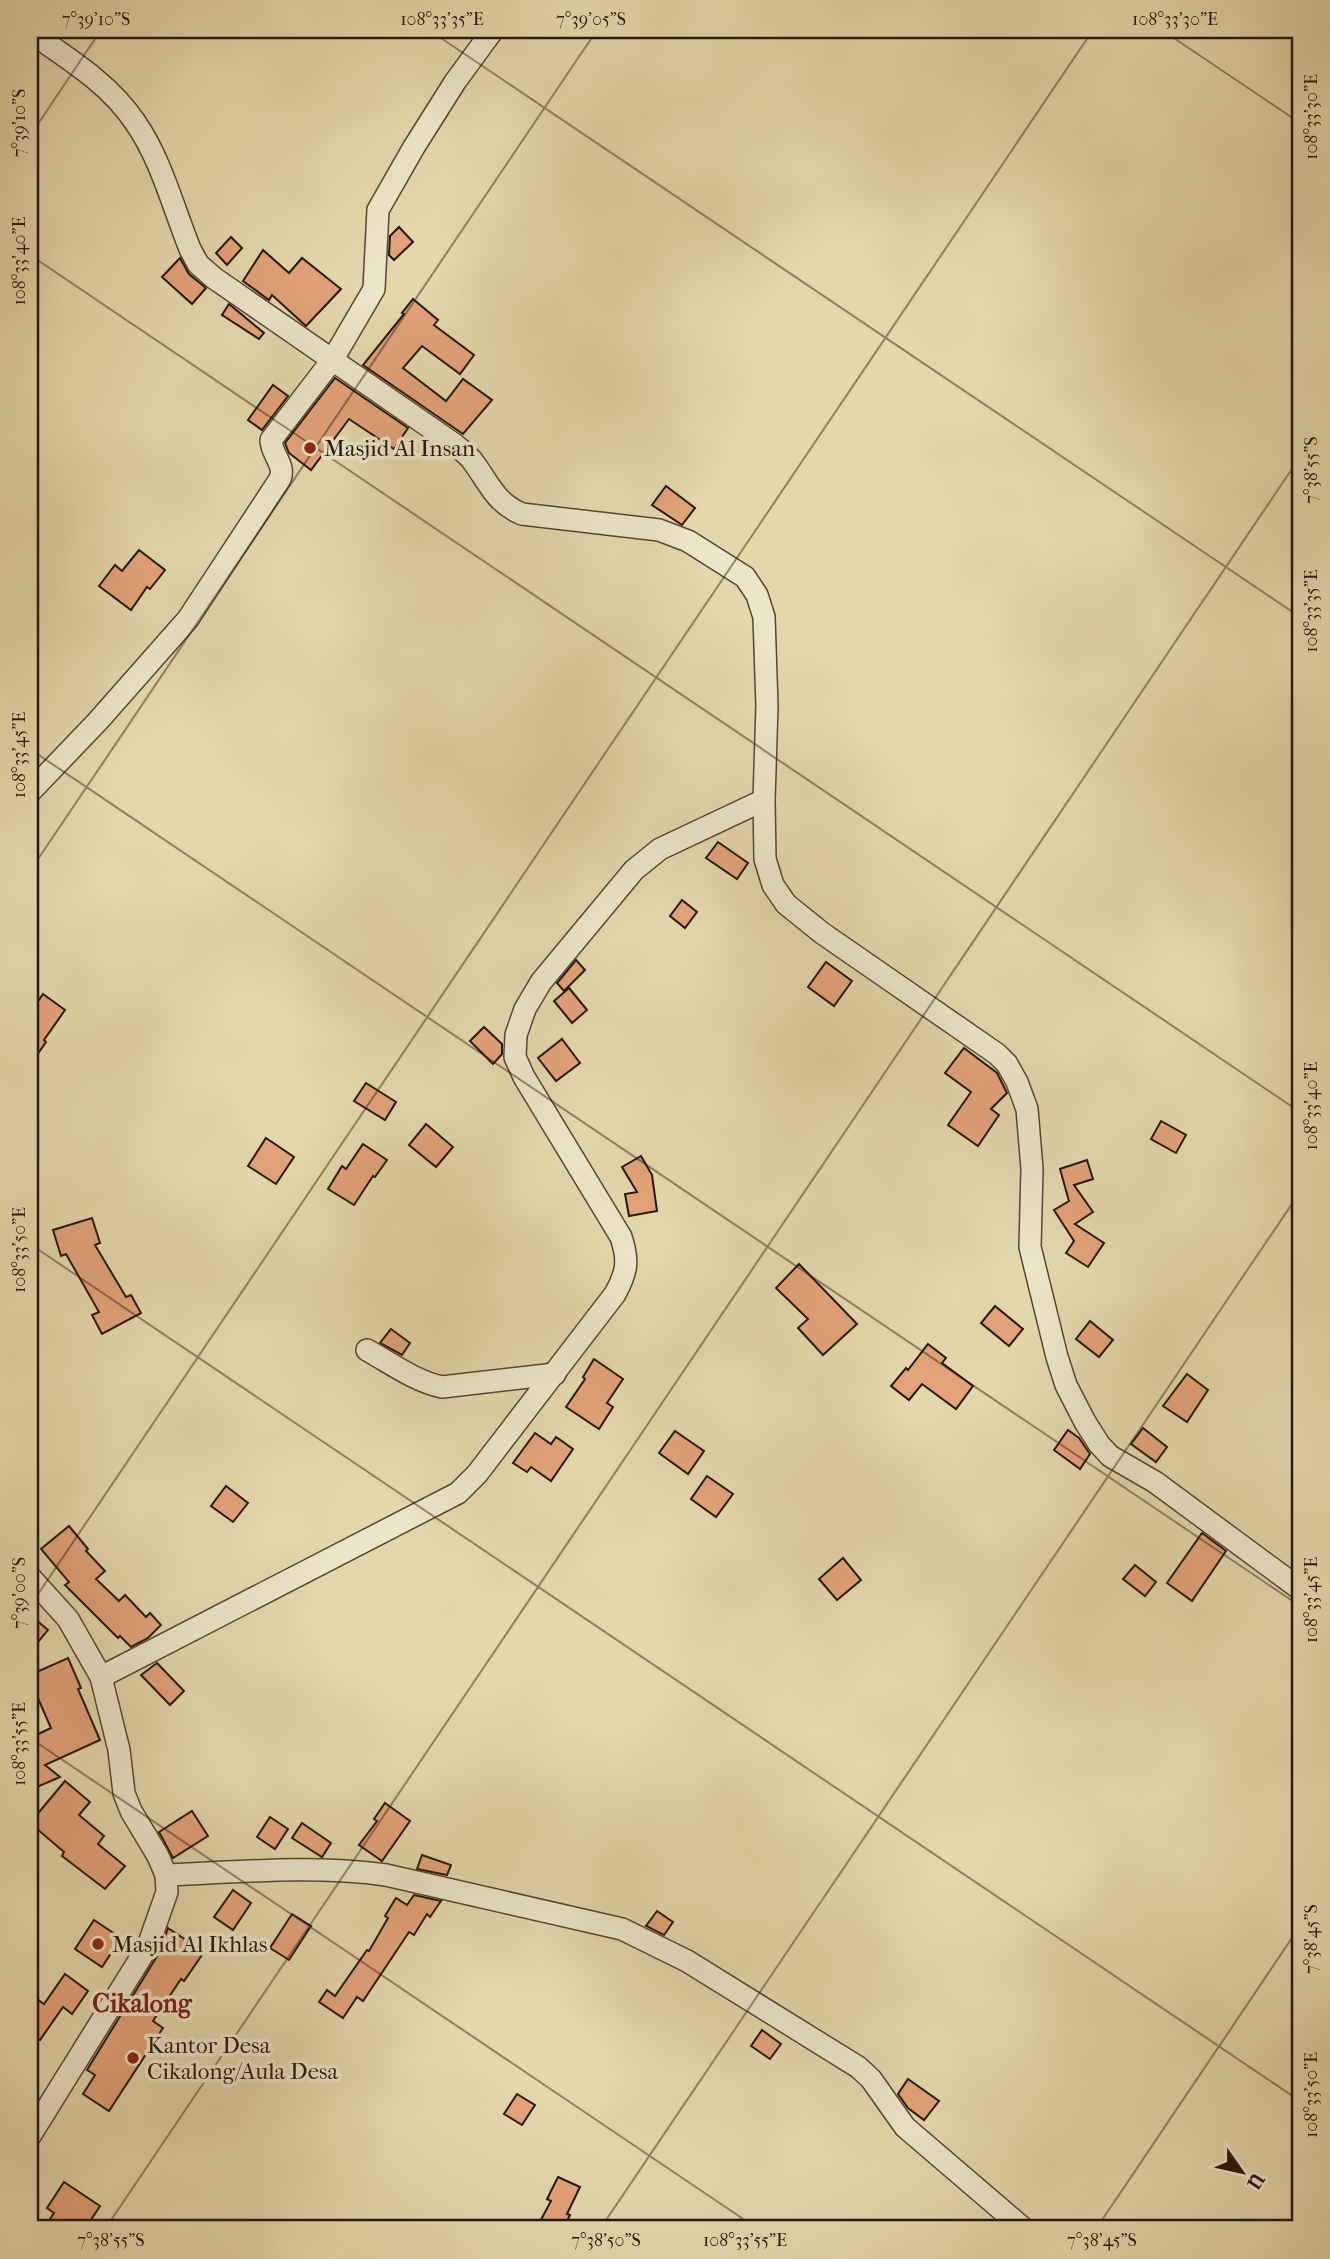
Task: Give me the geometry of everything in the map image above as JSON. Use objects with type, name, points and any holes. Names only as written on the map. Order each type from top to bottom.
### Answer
[{"type":"street","points":[[30,792],[98,721],[188,619],[280,479],[282,469],[271,447],[271,440],[332,359],[374,289],[379,210],[414,146],[493,30]]},
{"type":"street","points":[[30,32],[95,78],[135,121],[150,147],[198,264],[214,278],[454,443],[472,460],[499,500],[509,509],[522,514],[659,530],[688,541],[745,577],[757,595],[764,617],[767,706],[765,859],[773,885],[786,904],[822,933],[997,1054],[1007,1064],[1027,1109],[1032,1168],[1029,1226],[1034,1268],[1066,1385],[1099,1444],[1110,1456],[1154,1482],[1300,1589]]},
{"type":"street","points":[[101,1677],[458,1493],[477,1474],[555,1374],[615,1294],[625,1276],[627,1255],[613,1222],[524,1077],[515,1057],[516,1035],[541,982],[634,870],[660,849],[764,800]]},
{"type":"street","points":[[368,1350],[412,1377],[442,1387],[555,1374]]},
{"type":"street","points":[[30,1577],[68,1619],[101,1677],[118,1750],[124,1793],[166,1875],[167,1892],[148,1946],[30,2136]]},
{"type":"street","points":[[166,1875],[325,1869],[354,1871],[386,1875],[622,1929],[687,1961],[858,2067],[871,2079],[905,2127],[1024,2229]]},
{"type":"building","points":[[399,227],[413,242],[394,260],[389,255],[390,236]]},
{"type":"building","points":[[231,237],[242,248],[227,265],[216,253]]},
{"type":"building","points":[[263,250],[289,273],[302,258],[341,289],[306,326],[272,295],[269,300],[243,281]]},
{"type":"building","points":[[180,258],[189,274],[206,288],[192,304],[162,277]]},
{"type":"building","points":[[413,299],[438,320],[434,325],[474,355],[460,374],[422,346],[403,368],[446,401],[463,379],[492,400],[463,434],[363,365]]},
{"type":"building","points":[[229,304],[264,333],[259,339],[222,315]]},
{"type":"building","points":[[335,378],[408,428],[394,449],[349,419],[311,470],[289,453],[285,443]]},
{"type":"building","points":[[273,385],[288,396],[262,430],[248,420]]},
{"type":"building","points":[[666,486],[695,508],[682,525],[652,505]]},
{"type":"building","points":[[139,550],[165,570],[150,589],[147,587],[131,610],[99,586],[115,565],[122,571]]},
{"type":"building","points":[[718,842],[748,863],[737,879],[706,858]]},
{"type":"building","points":[[682,900],[697,912],[685,928],[670,916]]},
{"type":"building","points":[[576,960],[585,970],[564,991],[557,983]]},
{"type":"building","points":[[826,962],[852,981],[834,1006],[808,987]]},
{"type":"building","points":[[569,988],[587,1010],[572,1023],[554,1001]]},
{"type":"building","points":[[43,994],[65,1010],[30,1065],[30,1013]]},
{"type":"building","points":[[484,1027],[502,1044],[502,1054],[493,1064],[470,1041]]},
{"type":"building","points":[[562,1039],[580,1063],[556,1081],[538,1058]]},
{"type":"building","points":[[964,1048],[997,1073],[1007,1093],[991,1109],[999,1115],[978,1146],[948,1125],[971,1092],[945,1073]]},
{"type":"building","points":[[366,1083],[396,1102],[385,1120],[354,1101]]},
{"type":"building","points":[[1161,1121],[1186,1135],[1176,1153],[1151,1139]]},
{"type":"building","points":[[426,1124],[453,1147],[436,1167],[409,1145]]},
{"type":"building","points":[[266,1138],[294,1157],[276,1184],[248,1166]]},
{"type":"building","points":[[363,1144],[387,1160],[354,1205],[328,1189],[342,1166],[346,1169]]},
{"type":"building","points":[[641,1156],[652,1175],[657,1211],[629,1216],[625,1194],[637,1192],[622,1167]]},
{"type":"building","points":[[1087,1160],[1093,1179],[1074,1185],[1093,1212],[1075,1224],[1104,1243],[1088,1267],[1066,1253],[1074,1241],[1054,1210],[1069,1201],[1060,1169]]},
{"type":"building","points":[[92,1218],[100,1243],[95,1245],[126,1297],[131,1295],[141,1313],[102,1334],[92,1315],[99,1312],[66,1254],[61,1256],[53,1230]]},
{"type":"building","points":[[799,1264],[857,1324],[823,1355],[798,1328],[808,1319],[776,1288]]},
{"type":"building","points":[[995,1306],[1023,1329],[1009,1346],[981,1323]]},
{"type":"building","points":[[1090,1321],[1113,1340],[1099,1357],[1076,1339]]},
{"type":"building","points":[[391,1329],[410,1343],[402,1355],[380,1343]]},
{"type":"building","points":[[928,1344],[946,1358],[942,1363],[973,1386],[956,1409],[922,1384],[909,1400],[891,1386],[906,1368],[908,1370]]},
{"type":"building","points":[[594,1359],[623,1379],[607,1403],[613,1407],[599,1429],[566,1407],[585,1379],[583,1377]]},
{"type":"building","points":[[1187,1374],[1208,1390],[1187,1422],[1163,1406]]},
{"type":"building","points":[[1143,1428],[1167,1447],[1156,1462],[1131,1444]]},
{"type":"building","points":[[1068,1430],[1079,1438],[1090,1454],[1080,1469],[1054,1450]]},
{"type":"building","points":[[675,1431],[704,1451],[688,1474],[659,1453]]},
{"type":"building","points":[[535,1433],[551,1444],[556,1437],[573,1449],[551,1481],[531,1467],[527,1472],[513,1463]]},
{"type":"building","points":[[707,1476],[733,1494],[716,1517],[691,1499]]},
{"type":"building","points":[[226,1486],[248,1503],[233,1522],[211,1506]]},
{"type":"building","points":[[69,1526],[88,1549],[86,1551],[105,1571],[96,1579],[119,1601],[125,1595],[146,1617],[150,1613],[161,1625],[148,1638],[131,1647],[120,1636],[118,1638],[65,1585],[69,1582],[41,1549]]},
{"type":"building","points":[[1202,1533],[1226,1551],[1192,1601],[1167,1583]]},
{"type":"building","points":[[843,1558],[861,1580],[837,1600],[819,1579]]},
{"type":"building","points":[[1135,1565],[1156,1582],[1145,1596],[1123,1579]]},
{"type":"building","points":[[30,1615],[48,1630],[30,1652]]},
{"type":"building","points":[[68,1658],[100,1740],[45,1765],[60,1777],[30,1790],[30,1738],[51,1728],[30,1675]]},
{"type":"building","points":[[157,1663],[184,1691],[170,1705],[141,1675]]},
{"type":"building","points":[[65,1781],[90,1802],[79,1815],[104,1836],[98,1844],[125,1866],[105,1889],[62,1856],[64,1852],[30,1823]]},
{"type":"building","points":[[385,1803],[410,1821],[382,1861],[359,1845],[377,1821],[374,1819]]},
{"type":"building","points":[[192,1811],[208,1836],[173,1858],[159,1832]]},
{"type":"building","points":[[270,1817],[288,1829],[275,1849],[257,1837]]},
{"type":"building","points":[[302,1823],[331,1843],[322,1857],[292,1838]]},
{"type":"building","points":[[422,1855],[451,1865],[447,1875],[417,1869]]},
{"type":"building","points":[[233,1890],[251,1903],[233,1930],[214,1917]]},
{"type":"building","points":[[414,1895],[441,1901],[430,1917],[427,1914],[414,1935],[409,1932],[363,2001],[357,1997],[343,2018],[319,2002],[327,1990],[335,1996],[367,1950],[369,1951],[396,1898],[407,1905]]},
{"type":"building","points":[[657,1911],[673,1922],[664,1935],[646,1926]]},
{"type":"building","points":[[292,1914],[311,1926],[289,1960],[270,1948]]},
{"type":"building","name":"Masjid Al Ikhlas","points":[[94,1920],[121,1938],[102,1967],[75,1949]]},
{"type":"building","points":[[168,1928],[204,1952],[184,1981],[181,1979],[153,2021],[163,2028],[109,2111],[83,2094],[95,2075],[87,2070],[159,1953]]},
{"type":"building","points":[[65,1974],[88,1991],[72,2014],[63,2007],[40,2040],[30,2033],[30,1994],[44,2004]]},
{"type":"building","points":[[762,2030],[781,2044],[770,2059],[751,2046]]},
{"type":"building","points":[[908,2079],[939,2101],[924,2120],[908,2108],[898,2094]]},
{"type":"building","points":[[517,2094],[535,2105],[522,2125],[504,2114]]},
{"type":"building","points":[[558,2177],[580,2187],[567,2214],[570,2215],[563,2229],[536,2229],[551,2201],[547,2199]]},
{"type":"building","points":[[64,2182],[100,2206],[85,2229],[43,2229],[54,2213],[47,2208]]},
{"type":"place","name":"Masjid Al Insan","points":[[310,448]]},
{"type":"place","name":"Masjid Al Ikhlas","points":[[98,1944]]},
{"type":"place","name":"Kantor Desa Cikalong/Aula Desa","points":[[133,2058]]},
{"type":"district","name":"Cikalong","points":[[142,2003]]}]
